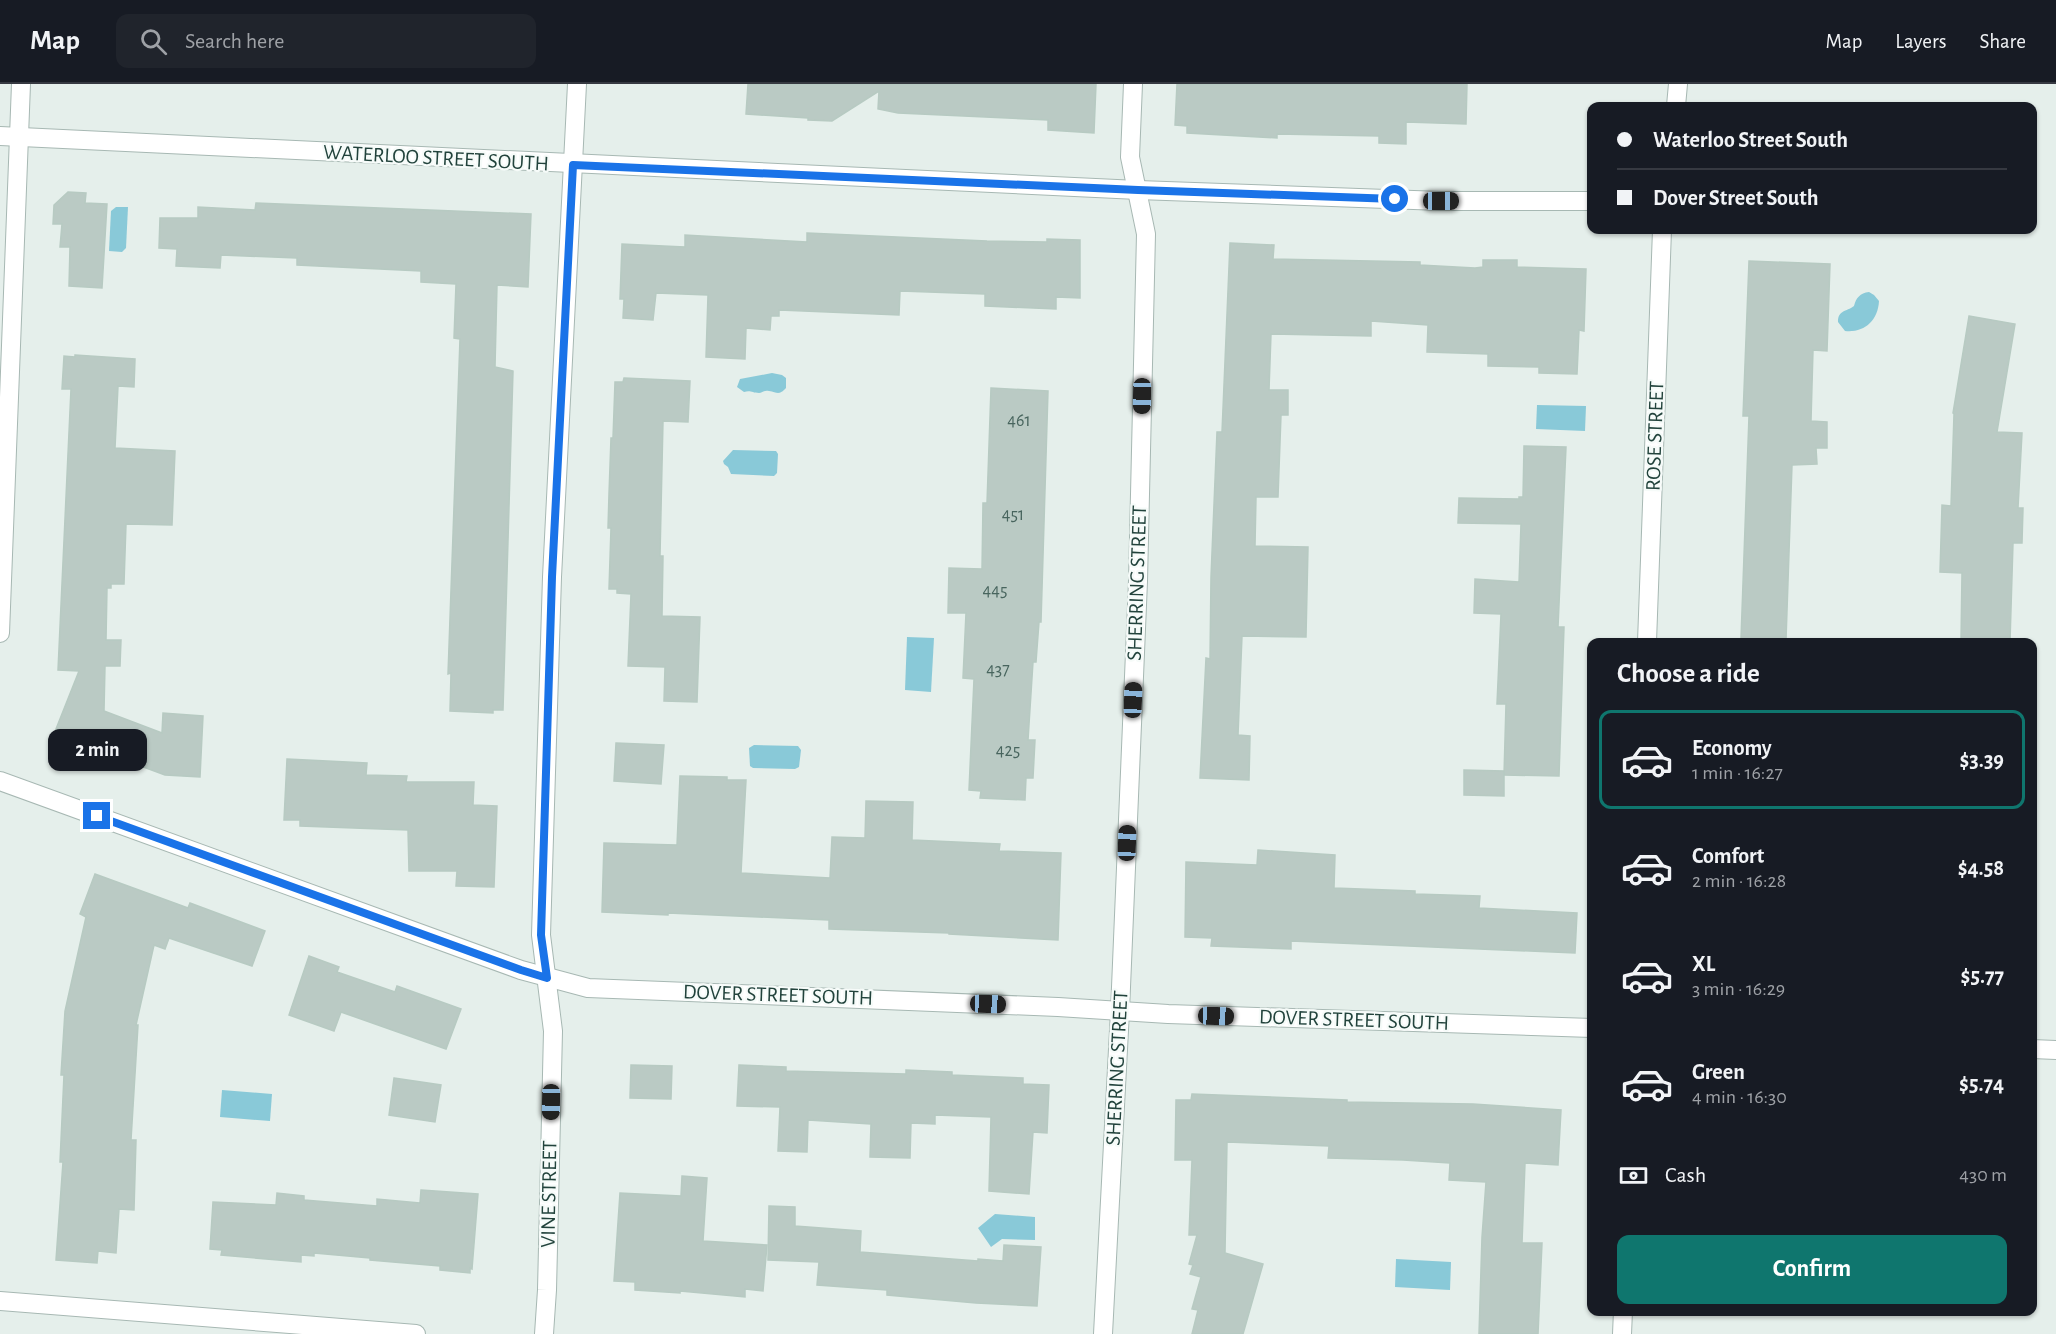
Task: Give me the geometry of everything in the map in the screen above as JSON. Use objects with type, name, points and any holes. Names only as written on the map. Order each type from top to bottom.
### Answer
[{"type":"street","points":[[0,633],[21,84]]},
{"type":"street","name":"VINE STREET","points":[[544,1334],[553,1031],[541,935],[551,589],[577,84]]},
{"type":"street","name":"SHERRING STREET","points":[[1103,1334],[1120,1011],[1138,581],[1146,234],[1130,157],[1133,84]]},
{"type":"street","points":[[1676,102],[1678,84]]},
{"type":"street","name":"WATERLOO STREET SOUTH","points":[[0,136],[573,165],[1138,190],[1441,201],[1587,201]]},
{"type":"street","name":"ROSE STREET","points":[[1647,638],[1662,234]]},
{"type":"street","name":"DOVER STREET SOUTH","points":[[0,781],[521,970],[588,988],[1168,1014],[1587,1028]]},
{"type":"street","points":[[2037,1049],[2056,1050]]},
{"type":"street","points":[[0,1301],[416,1334]]},
{"type":"street","points":[[1622,1334],[1623,1316]]},
{"type":"water","points":[[116,207],[128,207],[126,248],[122,252],[109,251],[111,211]]},
{"type":"water","points":[[1869,292],[1879,301],[1873,320],[1864,328],[1845,331],[1838,322],[1839,315],[1854,306],[1857,298]]},
{"type":"water","points":[[772,373],[786,378],[786,388],[782,392],[744,392],[737,387],[740,379]]},
{"type":"water","points":[[1537,405],[1586,406],[1585,431],[1536,429]]},
{"type":"water","points":[[733,450],[776,451],[778,454],[777,473],[774,476],[731,474],[723,461]]},
{"type":"water","points":[[907,637],[934,638],[931,692],[905,690]]},
{"type":"water","points":[[754,745],[798,746],[801,750],[799,767],[795,769],[753,768],[750,766],[749,748]]},
{"type":"water","points":[[222,1090],[272,1094],[270,1121],[220,1117]]},
{"type":"water","points":[[995,1214],[1035,1217],[1035,1240],[1002,1239],[991,1247],[978,1228]]},
{"type":"water","points":[[1396,1259],[1451,1262],[1450,1290],[1395,1287]]},
{"type":"building","points":[[748,84],[1096,84],[1094,133],[1048,130],[1048,120],[898,113],[878,109],[879,91],[832,121],[746,114]]},
{"type":"building","points":[[1177,84],[1467,84],[1466,124],[1406,122],[1406,144],[1379,143],[1379,136],[1277,134],[1277,138],[1187,133],[1187,126],[1175,125]]},
{"type":"building","points":[[68,192],[86,193],[85,203],[107,204],[102,288],[69,286],[70,247],[60,247],[62,224],[53,224],[54,205]]},
{"type":"building","points":[[256,203],[531,214],[528,287],[497,285],[495,367],[513,371],[503,710],[493,710],[493,713],[450,711],[451,673],[448,674],[460,339],[454,338],[456,284],[421,282],[421,271],[297,265],[297,258],[221,255],[220,268],[176,266],[177,249],[159,248],[160,218],[198,218],[198,207],[255,210]]},
{"type":"building","points":[[807,233],[987,241],[1080,240],[1080,298],[1056,297],[1056,309],[985,306],[985,294],[900,291],[899,315],[779,310],[779,316],[771,316],[770,330],[746,328],[745,359],[706,357],[708,295],[656,293],[653,320],[623,318],[624,299],[620,299],[622,244],[685,247],[685,235],[807,242]]},
{"type":"building","points":[[1230,243],[1274,245],[1273,259],[1420,262],[1420,265],[1475,268],[1483,267],[1483,260],[1517,260],[1517,267],[1586,269],[1584,331],[1579,330],[1577,374],[1539,373],[1539,367],[1488,366],[1488,354],[1427,352],[1428,325],[1371,321],[1371,336],[1271,334],[1269,390],[1288,390],[1288,415],[1281,415],[1278,497],[1256,497],[1255,546],[1308,547],[1306,637],[1242,636],[1238,735],[1250,736],[1249,780],[1200,778],[1206,658],[1210,659],[1217,432],[1222,432]]},
{"type":"building","points":[[1749,261],[1830,264],[1827,351],[1813,350],[1811,421],[1827,422],[1827,448],[1816,448],[1817,464],[1792,465],[1786,638],[1741,638],[1749,416],[1743,416]]},
{"type":"building","points":[[1969,316],[2015,324],[1997,432],[2022,433],[2018,508],[2023,508],[2022,543],[2013,543],[2010,638],[1961,638],[1962,573],[1940,572],[1942,505],[1951,506],[1953,413]]},
{"type":"building","points":[[75,355],[135,359],[134,387],[118,386],[115,448],[175,451],[172,525],[126,524],[124,584],[111,584],[111,588],[107,588],[106,640],[121,640],[120,666],[105,666],[104,711],[162,733],[163,713],[203,716],[200,777],[165,775],[54,734],[79,671],[58,670],[71,389],[62,389],[64,356],[75,357]]},
{"type":"building","points":[[624,378],[690,381],[688,422],[663,421],[660,556],[663,556],[662,616],[700,617],[697,702],[664,701],[665,667],[628,666],[631,594],[617,593],[617,589],[609,589],[611,528],[608,528],[611,438],[613,438],[615,382],[623,382]]},
{"type":"building","points":[[991,388],[1048,391],[1041,622],[1039,622],[1036,662],[1033,662],[1028,740],[1035,740],[1033,778],[1026,778],[1025,800],[980,798],[981,791],[969,790],[974,679],[963,678],[966,613],[948,613],[949,568],[982,569],[983,503],[987,503]]},
{"type":"building","points":[[1524,446],[1566,447],[1558,627],[1564,627],[1559,776],[1504,775],[1506,704],[1497,704],[1501,614],[1474,613],[1475,579],[1519,582],[1521,524],[1458,523],[1459,498],[1519,499],[1523,497]]},
{"type":"building","points":[[616,743],[664,745],[661,784],[614,781]]},
{"type":"building","points":[[287,759],[367,763],[366,775],[407,776],[406,782],[474,782],[473,805],[497,806],[494,887],[456,886],[457,871],[409,871],[408,830],[300,826],[300,820],[284,820]]},
{"type":"building","points":[[1464,770],[1504,771],[1504,796],[1464,795]]},
{"type":"building","points":[[680,776],[727,777],[727,780],[746,780],[741,873],[830,878],[832,837],[865,838],[866,801],[913,802],[912,840],[1000,844],[999,851],[1061,853],[1058,940],[829,929],[829,920],[602,912],[604,843],[677,845]]},
{"type":"building","points":[[1258,850],[1335,855],[1334,888],[1480,896],[1479,908],[1577,913],[1575,953],[1291,941],[1291,949],[1211,946],[1212,938],[1185,937],[1186,862],[1257,865]]},
{"type":"building","points":[[95,874],[188,908],[190,903],[265,931],[252,966],[169,938],[165,949],[154,945],[136,1025],[138,1025],[131,1140],[136,1140],[134,1210],[119,1209],[116,1253],[98,1251],[97,1263],[56,1260],[63,1162],[60,1162],[64,1075],[61,1075],[65,1011],[86,917],[80,914]]},
{"type":"building","points":[[309,956],[339,967],[337,972],[395,992],[397,986],[461,1009],[446,1049],[341,1012],[334,1031],[289,1015]]},
{"type":"building","points":[[631,1065],[672,1066],[671,1099],[630,1098]]},
{"type":"building","points":[[739,1065],[786,1067],[786,1071],[906,1074],[906,1070],[952,1072],[952,1075],[1023,1078],[1023,1084],[1049,1085],[1047,1133],[1033,1132],[1029,1194],[989,1191],[991,1117],[935,1115],[935,1124],[911,1123],[910,1158],[870,1157],[871,1124],[808,1120],[807,1152],[778,1151],[780,1107],[737,1106]]},
{"type":"building","points":[[394,1078],[441,1085],[435,1122],[389,1115]]},
{"type":"building","points":[[1192,1094],[1347,1100],[1347,1102],[1473,1104],[1561,1110],[1558,1165],[1525,1163],[1522,1243],[1542,1243],[1538,1334],[1479,1334],[1486,1182],[1449,1180],[1450,1163],[1328,1158],[1329,1146],[1227,1142],[1225,1253],[1263,1264],[1243,1334],[1192,1334],[1198,1310],[1192,1309],[1201,1277],[1190,1274],[1193,1265],[1189,1264],[1197,1235],[1189,1235],[1192,1160],[1175,1160],[1176,1100],[1191,1100]]},
{"type":"building","points":[[682,1176],[707,1178],[703,1241],[767,1245],[763,1291],[745,1289],[745,1297],[680,1291],[680,1293],[635,1290],[635,1282],[614,1281],[620,1193],[681,1196]]},
{"type":"building","points":[[421,1190],[478,1194],[470,1273],[440,1270],[440,1266],[370,1260],[370,1258],[314,1253],[314,1256],[301,1255],[301,1262],[221,1255],[222,1250],[210,1249],[213,1202],[276,1205],[277,1193],[304,1196],[304,1200],[377,1206],[377,1199],[420,1203]]},
{"type":"building","points":[[769,1206],[795,1207],[795,1226],[861,1231],[860,1252],[1003,1261],[1004,1245],[1041,1247],[1037,1306],[887,1295],[887,1290],[817,1285],[819,1262],[768,1260]]},
{"type":"route","points":[[97,816],[547,978],[541,935],[552,577],[573,165],[1395,199]]}]
